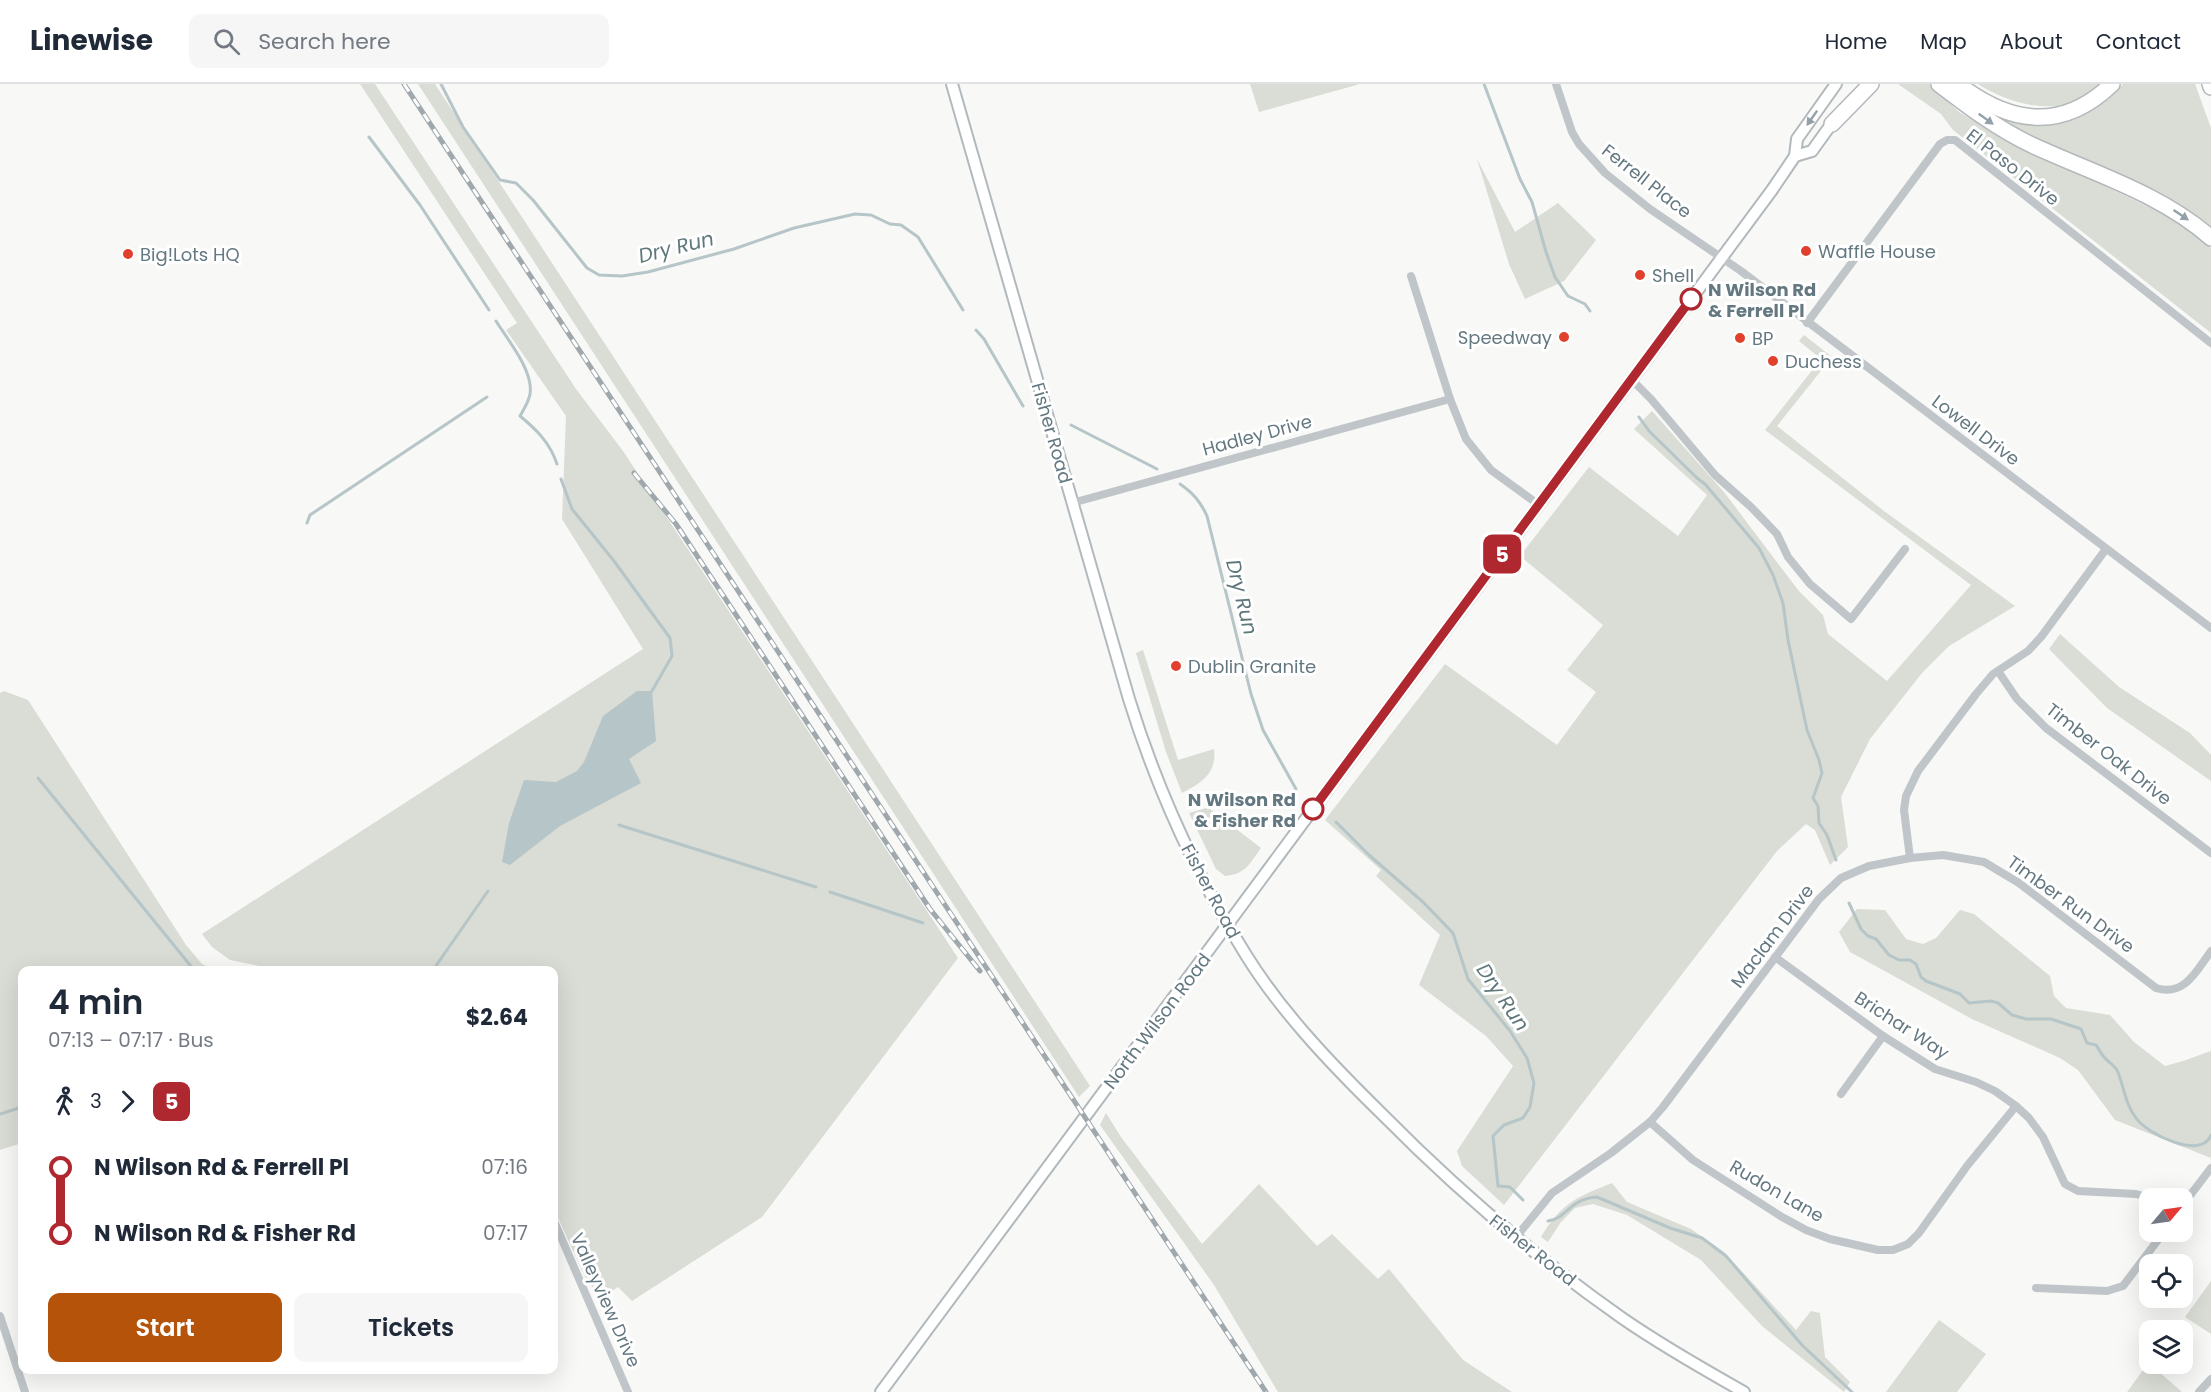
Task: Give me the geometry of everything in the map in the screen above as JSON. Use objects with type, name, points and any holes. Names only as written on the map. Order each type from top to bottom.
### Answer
[{"type":"highway","points":[[1832,124],[1871,84]]},
{"type":"highway","points":[[1939,84],[1997,127],[2148,196],[2175,211],[2211,238]]},
{"type":"highway","points":[[1958,84],[1994,108],[2035,117],[2069,112],[2085,106],[2112,84]]},
{"type":"main road","name":"Fisher Road","points":[[951,84],[1129,699],[1148,756],[1208,891],[1246,956],[1268,986],[1352,1085],[1449,1179],[1516,1237],[1623,1319],[1744,1392]]},
{"type":"main road","name":"North Wilson Road","points":[[882,1392],[1722,257],[1795,156],[1797,139],[1836,84]]},
{"type":"main road","name":"North Wilson Road","points":[[1795,156],[1812,151],[1860,84]]},
{"type":"street","name":"Ferrell Place","points":[[1556,84],[1572,132],[1594,163],[1650,209],[1722,257]]},
{"type":"street","name":"El Paso Drive","points":[[1807,323],[1940,144],[1947,140],[1955,140],[2211,343]]},
{"type":"street","name":"Lowell Drive","points":[[1722,257],[2211,628]]},
{"type":"street","points":[[1411,276],[1461,430],[1475,452],[1491,470],[1539,505]]},
{"type":"street","points":[[1632,380],[1651,399],[1714,475],[1751,507],[1777,534],[1788,556],[1810,585],[1851,619],[1905,549]]},
{"type":"street","name":"Hadley Drive","points":[[1072,503],[1450,399]]},
{"type":"street","points":[[1910,858],[1904,810],[1911,783],[1976,694],[1998,671],[2028,651],[2041,637],[2106,549]]},
{"type":"street","name":"Timber Oak Drive","points":[[1998,671],[2017,699],[2046,728],[2211,853]]},
{"type":"street","name":"Timber Run Drive","points":[[1910,858],[1943,855],[1984,862],[2019,883],[2156,988],[2171,990],[2186,984],[2211,951]]},
{"type":"street","name":"Maclam Drive","points":[[1516,1237],[1552,1193],[1611,1153],[1650,1122],[1705,1053],[1819,899],[1841,878],[1869,866],[1910,858]]},
{"type":"street","name":"Brichar Way","points":[[1775,957],[1883,1036],[1935,1069],[1976,1082],[1995,1091],[2016,1106],[2029,1118],[2043,1137],[2065,1184],[2078,1191],[2139,1195]]},
{"type":"street","points":[[1841,1094],[1883,1036]]},
{"type":"street","name":"Rudon Lane","points":[[1650,1122],[1693,1160],[1806,1230],[1830,1239],[1878,1250],[1893,1250],[1908,1244],[1918,1233],[1967,1166],[2016,1106]]},
{"type":"street","points":[[2193,1191],[2211,1167]]},
{"type":"street","name":"Valleyview Drive","points":[[558,1230],[628,1392]]},
{"type":"street","points":[[2036,1287],[2108,1291],[2123,1286],[2156,1242]]},
{"type":"street","points":[[0,1316],[18,1371]]},
{"type":"street","points":[[19,1374],[25,1392]]},
{"type":"street","points":[[2199,1392],[2211,1379]]},
{"type":"shaded area","points":[[360,84],[375,84],[576,389],[623,451],[958,958],[762,1217],[632,1301],[618,1287],[600,1299],[584,1275],[558,1218],[558,966],[259,966],[230,960],[212,947],[202,934],[643,649],[562,519],[566,416],[506,330],[517,323]]},
{"type":"shaded area","points":[[418,84],[435,84],[1077,1066],[1090,1086],[1079,1097]]},
{"type":"shaded area","points":[[1250,84],[1360,84],[1259,112]]},
{"type":"shaded area","points":[[1898,84],[1929,84],[1959,112],[2000,136],[2153,209],[2178,223],[2207,244],[2211,248],[2211,333],[1953,130],[1941,114]]},
{"type":"shaded area","points":[[1978,84],[2102,84],[2070,103],[2043,106],[2015,101]]},
{"type":"shaded area","points":[[2123,84],[2195,84],[2211,128],[2211,232],[2125,178],[2020,134],[1998,120],[2000,116],[2052,120],[2080,115],[2108,98]]},
{"type":"shaded area","points":[[1477,159],[1515,232],[1558,203],[1596,240],[1564,281],[1525,299],[1509,264]]},
{"type":"shaded area","points":[[1804,335],[1832,357],[1777,426],[1884,511],[2015,606],[1949,646],[1922,673],[1870,739],[1841,797],[1848,847],[1830,865],[1815,830],[1806,824],[1777,851],[1504,1205],[1462,1166],[1457,1151],[1513,1066],[1486,1036],[1419,985],[1440,935],[1376,876],[1381,870],[1325,820],[1445,664],[1557,745],[1596,692],[1567,670],[1603,625],[1520,556],[1589,467],[1678,536],[1707,495],[1634,429],[1652,411],[1724,492],[1798,590],[1823,615],[1828,634],[1887,681],[1971,585],[1765,430],[1821,359],[1799,341]]},
{"type":"shaded area","points":[[2060,634],[2119,687],[2190,733],[2211,755],[2211,781],[2107,708],[2049,649]]},
{"type":"shaded area","points":[[1143,650],[1178,760],[1214,749],[1213,765],[1206,777],[1182,793],[1166,752],[1136,653]]},
{"type":"shaded area","points":[[4,691],[28,700],[186,945],[206,966],[18,966],[18,1144],[0,1150],[0,693]]},
{"type":"shaded area","points":[[637,691],[652,691],[656,741],[629,759],[641,783],[560,826],[510,865],[502,862],[509,823],[524,780],[556,782],[577,771],[584,762],[603,716]]},
{"type":"shaded area","points":[[1206,808],[1261,848],[1247,867],[1238,873],[1225,876],[1216,869],[1189,813]]},
{"type":"shaded area","points":[[1857,909],[1885,910],[1906,939],[1923,944],[1936,938],[1960,910],[1974,914],[2050,976],[2054,996],[2066,1008],[2110,1015],[2134,1042],[2165,1066],[2211,1051],[2211,1158],[2115,1120],[2078,1070],[2060,1058],[1972,1019],[1850,952],[1839,932]]},
{"type":"shaded area","points":[[1106,1113],[1121,1137],[1202,1244],[1259,1184],[1317,1246],[1332,1234],[1378,1279],[1389,1269],[1463,1360],[1512,1392],[1278,1392],[1214,1285],[1100,1125]]},
{"type":"shaded area","points":[[1612,1183],[1627,1202],[1691,1229],[1724,1252],[1796,1330],[1811,1311],[1820,1313],[1825,1357],[1850,1382],[1844,1392],[1762,1326],[1701,1260],[1627,1215],[1593,1204],[1575,1208],[1561,1222],[1548,1242],[1541,1237],[1548,1225],[1571,1202]]},
{"type":"shaded area","points":[[2211,1281],[2211,1334],[2193,1320],[2185,1317]]},
{"type":"shaded area","points":[[1939,1320],[1986,1354],[1957,1392],[1886,1392]]},
{"type":"shaded area","points":[[2140,1374],[2161,1374],[2182,1392],[2127,1392]]},
{"type":"waterway","name":"Dry Run","points":[[441,84],[463,127],[500,180],[516,183],[533,200],[587,268],[599,275],[622,276],[648,272],[734,249],[794,228],[855,214],[871,215],[890,224],[901,225],[918,237],[963,310]]},
{"type":"waterway","points":[[1484,84],[1520,179],[1532,202],[1555,277],[1568,296],[1585,304],[1590,311]]},
{"type":"waterway","points":[[369,137],[420,205],[489,310]]},
{"type":"waterway","points":[[496,321],[519,356],[528,375],[530,394],[520,416],[542,437],[557,464]]},
{"type":"waterway","name":"Dry Run","points":[[976,330],[984,339],[1023,406]]},
{"type":"waterway","points":[[307,523],[310,515],[487,397]]},
{"type":"waterway","points":[[1639,417],[1649,431],[1705,484],[1759,548],[1773,575],[1783,603],[1788,640],[1807,730],[1822,773],[1813,798],[1818,806],[1819,823],[1827,835],[1836,860]]},
{"type":"waterway","name":"Dry Run","points":[[1071,425],[1157,469]]},
{"type":"waterway","points":[[561,479],[572,509],[614,561],[670,638],[672,656],[652,691]]},
{"type":"waterway","name":"Dry Run","points":[[1180,484],[1196,498],[1207,516],[1251,694],[1263,730],[1296,789]]},
{"type":"waterway","points":[[38,778],[191,966]]},
{"type":"waterway","name":"Dry Run","points":[[1336,822],[1369,855],[1423,902],[1453,933],[1468,979],[1510,1031],[1527,1058],[1534,1083],[1530,1107],[1523,1118],[1504,1125],[1493,1136],[1498,1186],[1510,1187],[1523,1200]]},
{"type":"waterway","points":[[619,825],[816,887]]},
{"type":"waterway","points":[[436,966],[488,891]]},
{"type":"waterway","points":[[830,892],[923,923]]},
{"type":"waterway","points":[[1849,903],[1861,929],[1868,936],[1876,939],[1889,955],[1899,960],[1910,960],[1916,964],[1921,977],[1926,981],[1960,994],[1969,1003],[1991,1001],[1998,1003],[2012,1015],[2026,1019],[2051,1019],[2081,1029],[2087,1043],[2096,1045],[2117,1070],[2132,1113],[2151,1131],[2161,1137],[2186,1145],[2205,1142],[2211,1135]]},
{"type":"waterway","points":[[0,1114],[18,1108]]},
{"type":"waterway","name":"Dry Run","points":[[1548,1221],[1559,1217],[1580,1201],[1597,1197],[1670,1228],[1702,1238],[1726,1256],[1802,1345],[1852,1392]]},
{"type":"railway","points":[[404,84],[1266,1392]]},
{"type":"railway","points":[[634,473],[676,524],[930,909],[980,971]]},
{"type":"bus line","name":"5","points":[[1313,809],[1691,299]]},
{"type":"place","name":"Waffle House","points":[[1806,251]]},
{"type":"place","name":"Big!Lots HQ","points":[[128,254]]},
{"type":"place","name":"Shell","points":[[1640,275]]},
{"type":"place","name":"N Wilson Rd & Ferrell Pl","points":[[1691,299]]},
{"type":"place","name":"Speedway","points":[[1564,337]]},
{"type":"place","name":"BP","points":[[1740,338]]},
{"type":"place","name":"Duchess","points":[[1773,361]]},
{"type":"place","name":"Dublin Granite","points":[[1176,666]]},
{"type":"place","name":"N Wilson Rd & Fisher Rd","points":[[1313,809]]}]
